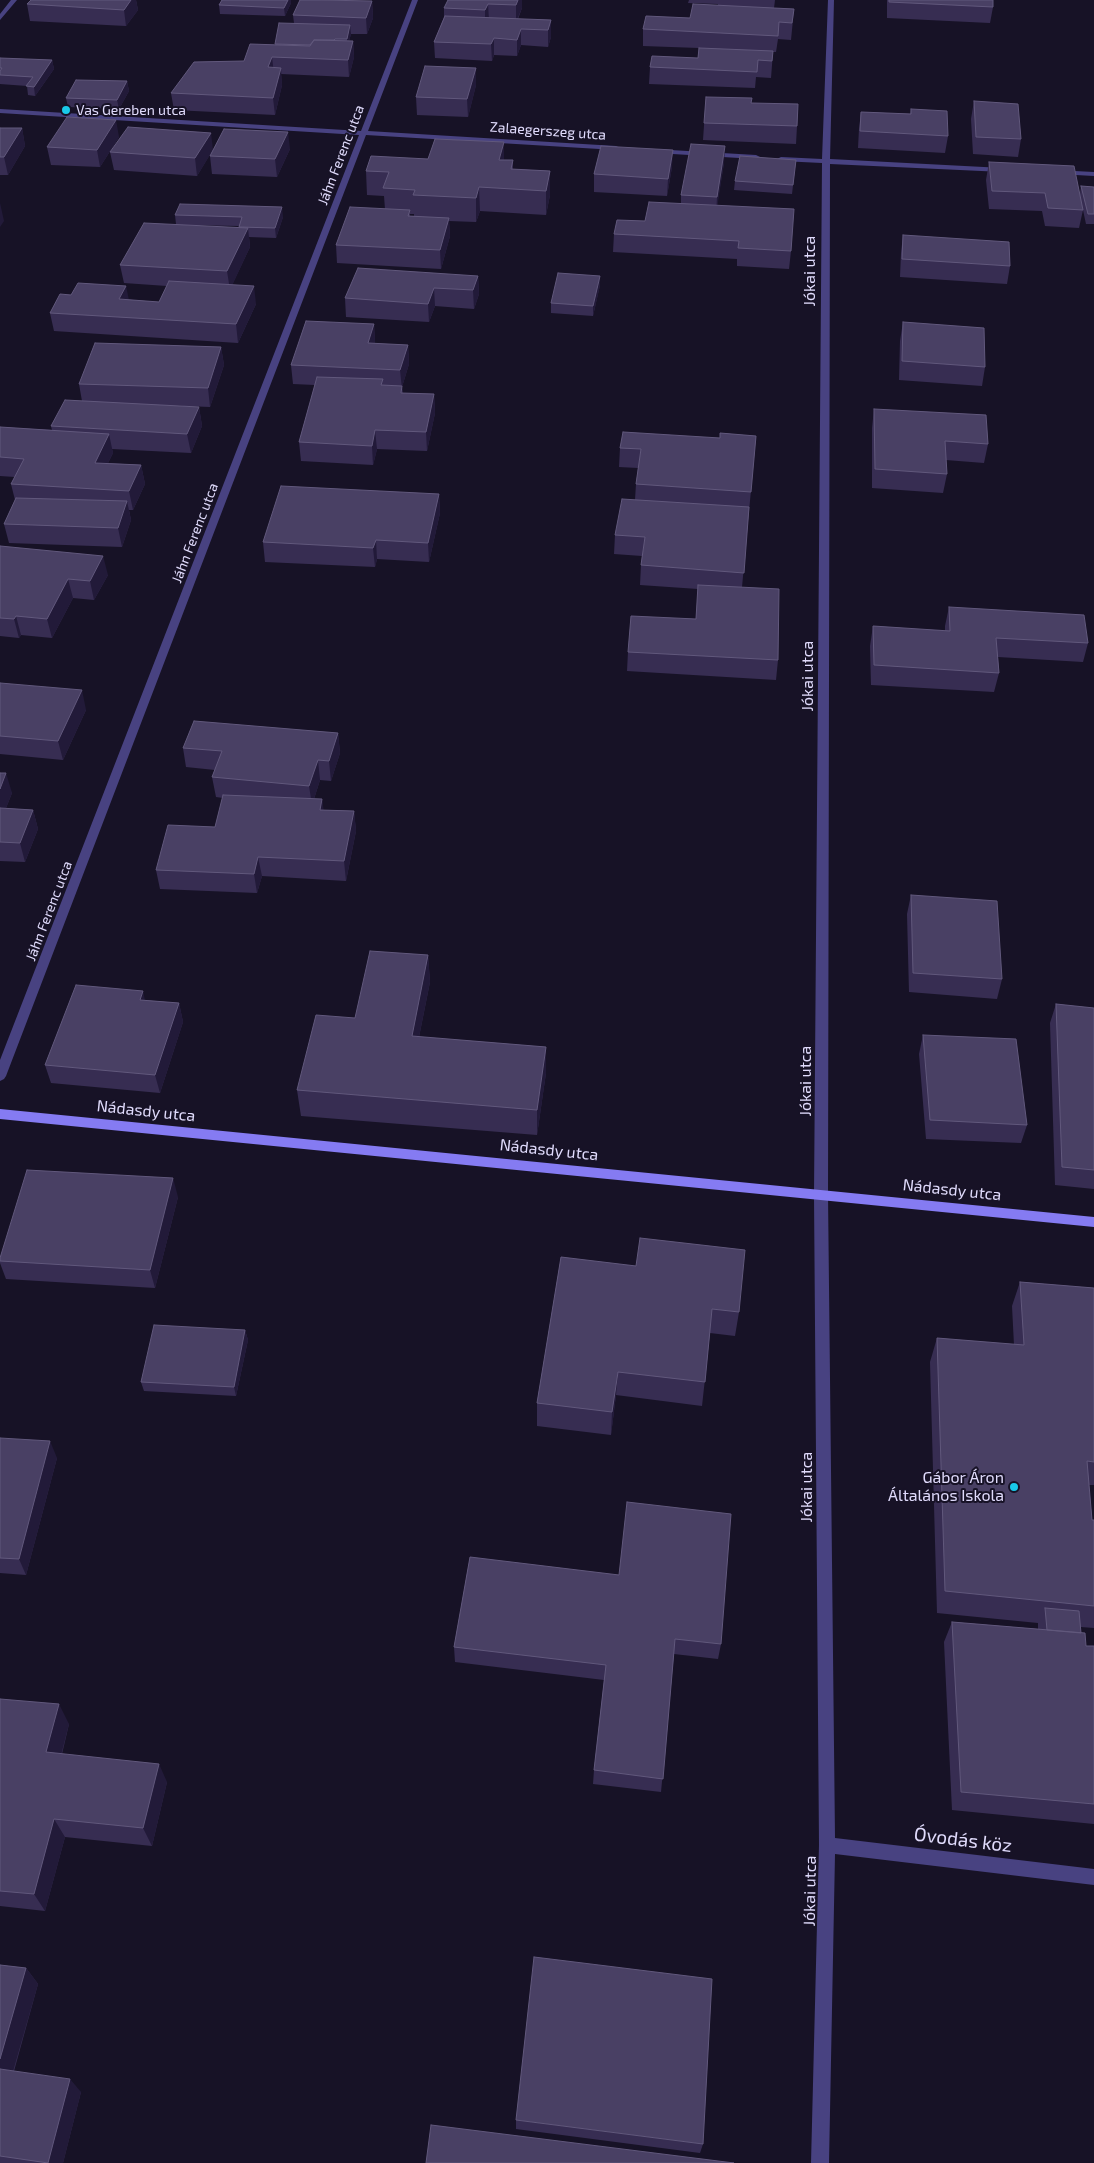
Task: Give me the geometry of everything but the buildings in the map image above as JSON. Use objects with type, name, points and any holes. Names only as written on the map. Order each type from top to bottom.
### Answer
[{"type":"street","points":[[0,18],[14,0]]},
{"type":"street","name":"Jáhn Ferenc utca","points":[[0,1076],[415,0]]},
{"type":"street","name":"Jókai utca","points":[[820,2163],[827,1845],[821,1194],[826,162],[831,0]]},
{"type":"street","name":"Zalaegerszeg utca","points":[[0,111],[620,148]]},
{"type":"street","points":[[650,150],[768,158]]},
{"type":"street","points":[[777,158],[826,162],[1015,170]]},
{"type":"street","points":[[1054,172],[1094,174]]},
{"type":"street","name":"Nádasdy utca","points":[[0,1114],[1094,1222]]},
{"type":"street","name":"Óvodás köz","points":[[827,1845],[1094,1877]]},
{"type":"place","name":"Vas Gereben utca","points":[[66,110]]},
{"type":"place","name":"Gábor Áron Általános Iskola","points":[[1014,1487]]}]
